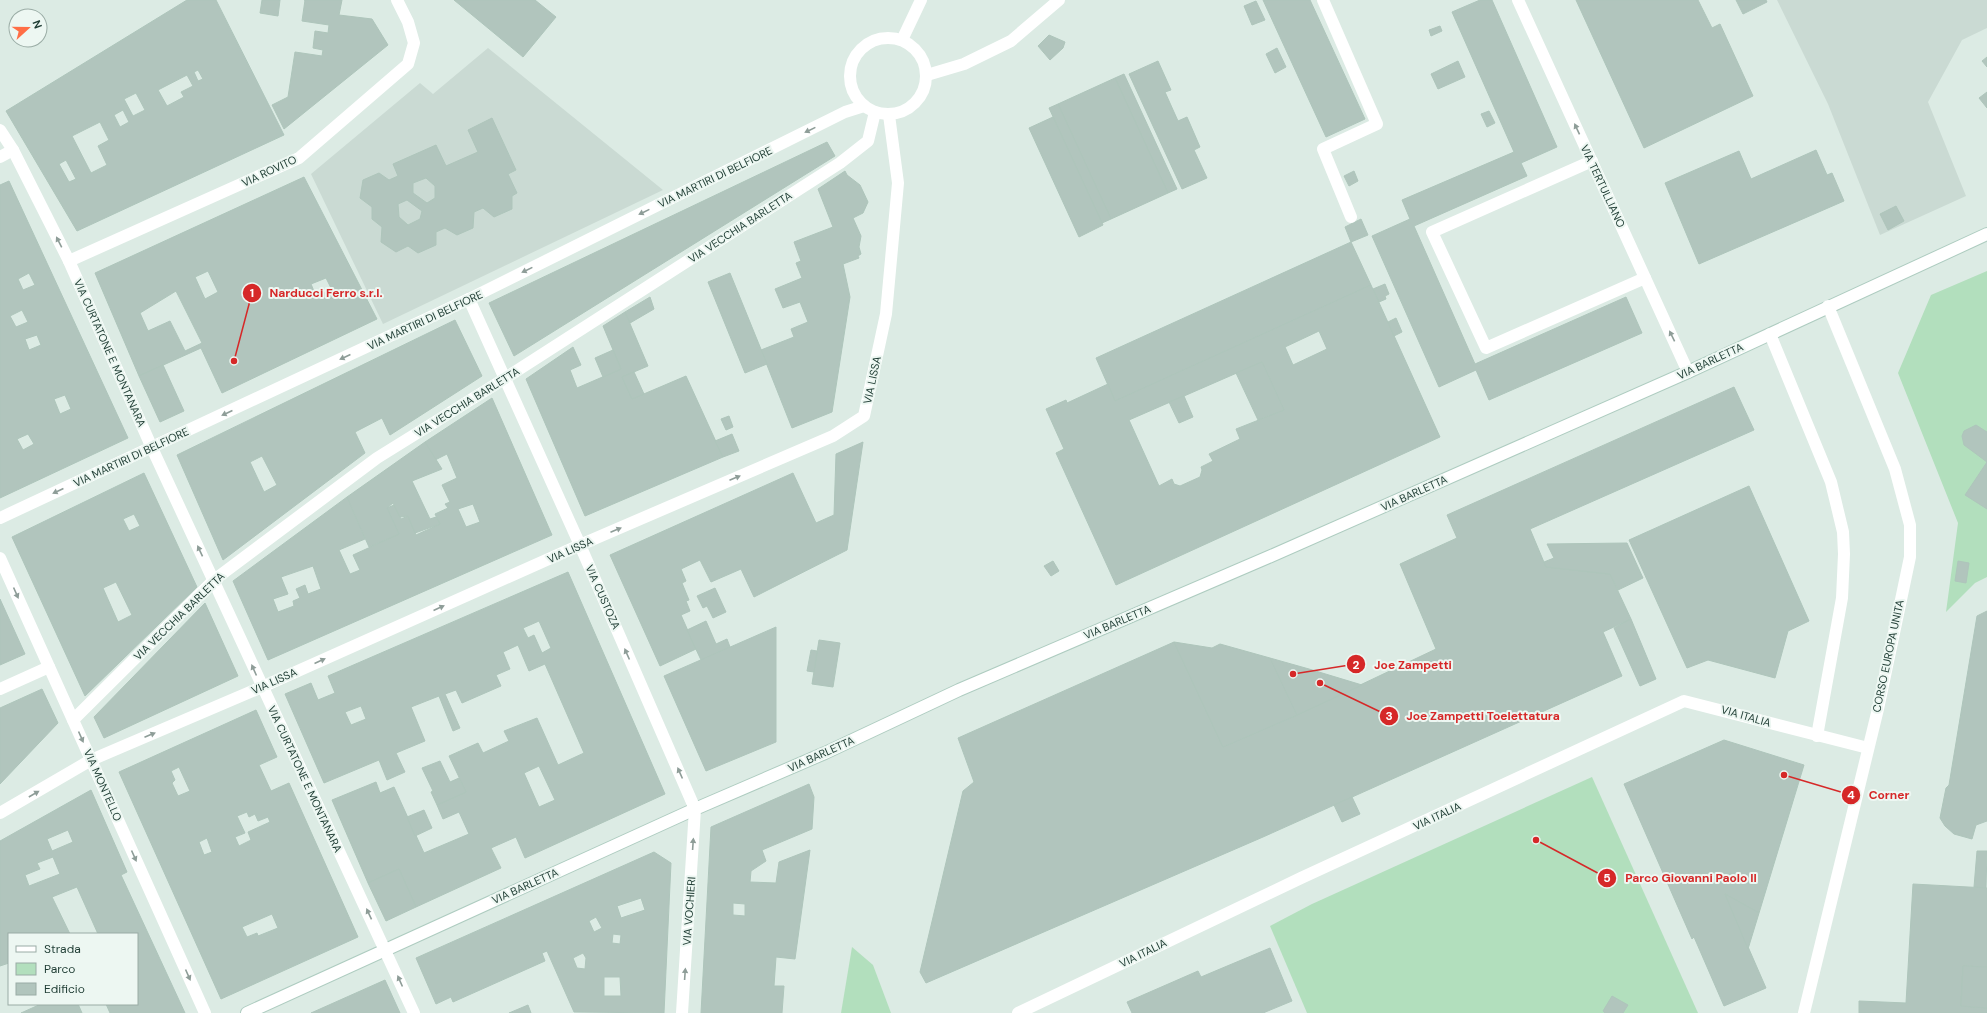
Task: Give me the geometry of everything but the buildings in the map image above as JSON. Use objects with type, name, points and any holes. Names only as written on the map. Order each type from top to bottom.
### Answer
[{"type":"street","name":"VIA ROVITO","points":[[69,261],[299,158],[408,64],[414,43],[408,22],[397,0]]},
{"type":"street","points":[[902,40],[921,0]]},
{"type":"street","points":[[927,75],[964,64],[1011,41],[1059,0]]},
{"type":"street","points":[[1323,0],[1376,124],[1323,149],[1351,217]]},
{"type":"street","name":"VIA TERTULLIANO","points":[[1518,0],[1688,372]]},
{"type":"street","points":[[888,37],[902,40],[915,48],[924,60],[927,75],[924,90],[916,103],[904,111],[889,114],[869,109],[856,95],[850,77],[853,62],[861,49],[873,40],[888,37]]},
{"type":"street","points":[[845,112],[856,95]]},
{"type":"street","name":"VIA MARTIRI DI BELFIORE","points":[[0,518],[469,299],[845,112],[869,109]]},
{"type":"street","name":"VIA VECCHIA BARLETTA","points":[[73,720],[214,580],[377,458],[840,163],[868,141],[869,109]]},
{"type":"street","name":"VIA LISSA","points":[[0,813],[91,760],[262,687],[580,545],[833,436],[864,416],[886,314],[898,183],[889,114]]},
{"type":"street","name":"VIA CURTATONE E MONTANARA","points":[[0,130],[13,150],[69,261],[152,448],[414,1013]]},
{"type":"street","points":[[0,157],[13,150]]},
{"type":"street","points":[[1592,161],[1432,232],[1486,348],[1645,278]]},
{"type":"street","name":"VIA BARLETTA","points":[[248,1013],[695,809],[825,753],[977,682],[1688,372],[1828,306],[1987,234]]},
{"type":"street","name":"VIA CUSTOZA","points":[[469,299],[580,545],[695,809]]},
{"type":"street","name":"CORSO EUROPA UNITA","points":[[1804,1013],[1868,748],[1910,558],[1910,524],[1895,469],[1828,306]]},
{"type":"street","points":[[1770,334],[1831,482],[1843,532],[1844,554],[1842,598],[1817,736]]},
{"type":"street","name":"VIA MONTELLO","points":[[0,558],[205,1013]]},
{"type":"street","points":[[0,689],[49,667]]},
{"type":"street","name":"VIA ITALIA","points":[[1018,1013],[1301,878],[1684,701],[1868,748]]},
{"type":"street","name":"VIA VOCHIERI","points":[[682,1013],[695,809]]},
{"type":"shaded area","points":[[1777,0],[1987,0],[1987,28],[1962,40],[1928,102],[1966,196],[1880,235],[1828,104]]},
{"type":"shaded area","points":[[488,48],[663,190],[383,324],[311,174],[420,83],[433,94]]},
{"type":"green space","points":[[1987,271],[1987,577],[1975,583],[1946,612],[1958,523],[1898,373],[1931,295]]},
{"type":"green space","points":[[1592,777],[1698,1013],[1307,1013],[1270,926],[1312,904]]},
{"type":"green space","points":[[852,947],[873,965],[891,1013],[841,1013]]},
{"type":"place","name":"Narducci Ferro s.r.l.","points":[[234,361]]},
{"type":"place","name":"Joe Zampetti","points":[[1293,674]]},
{"type":"place","name":"Joe Zampetti Toelettatura","points":[[1320,683]]},
{"type":"place","name":"Corner","points":[[1784,775]]},
{"type":"place","name":"Parco Giovanni Paolo II","points":[[1536,840]]}]
